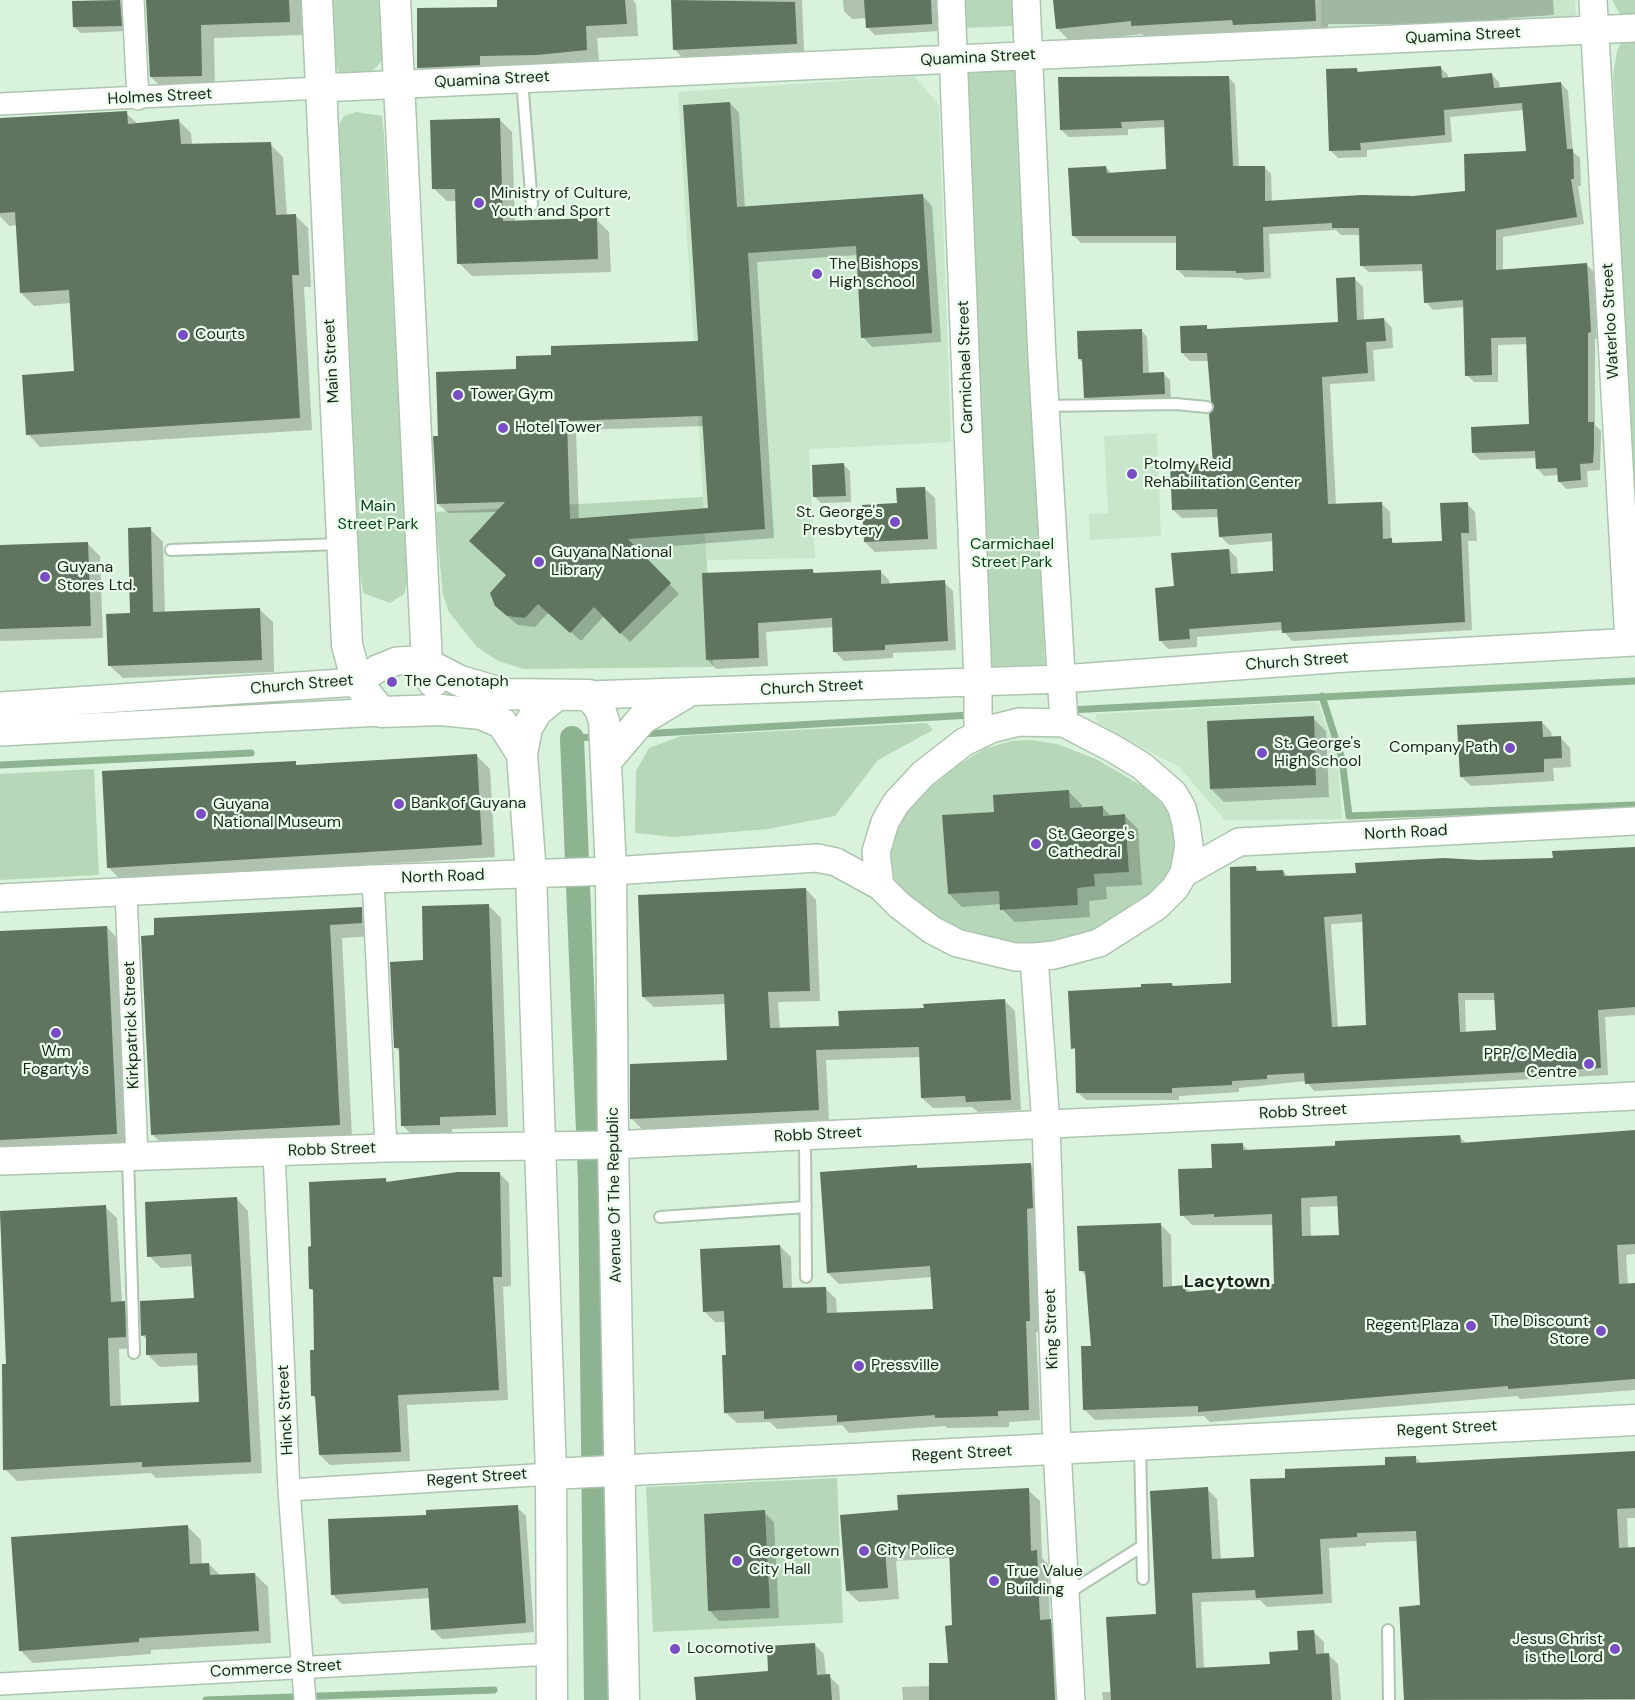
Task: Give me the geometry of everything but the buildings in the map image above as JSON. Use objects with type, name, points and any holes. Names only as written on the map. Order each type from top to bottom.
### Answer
[{"type":"main road","name":"Main Street","points":[[316,0],[346,645],[357,682],[381,712]]},
{"type":"main road","points":[[395,0],[427,664],[441,710]]},
{"type":"main road","name":"Church Street","points":[[427,664],[460,681],[505,694],[589,696]]},
{"type":"main road","points":[[607,760],[642,719],[684,694]]},
{"type":"main road","points":[[552,1700],[559,1473],[551,1147],[536,874],[515,742],[537,711],[557,695]]},
{"type":"main road","name":"Avenue Of The Republic","points":[[589,696],[600,708],[607,760],[604,871],[604,1145],[613,1472],[624,1700]]},
{"type":"main road","name":"Church Street","points":[[381,712],[441,710],[481,714],[502,723],[515,742]]},
{"type":"main road","name":"Regent Street","points":[[559,1473],[1635,1420]]},
{"type":"street","points":[[133,0],[138,99]]},
{"type":"street","name":"Carmichael Street","points":[[951,0],[978,722]]},
{"type":"street","points":[[1026,0],[1030,134],[1063,705],[1090,735],[1142,766],[1173,793],[1182,808],[1189,845],[1184,873]]},
{"type":"street","name":"Waterloo Street","points":[[1593,0],[1632,642]]},
{"type":"street","name":"Quamina Street","points":[[320,88],[1635,28]]},
{"type":"street","name":"Holmes Street","points":[[0,104],[138,99],[320,88]]},
{"type":"street","name":"Church Street","points":[[589,696],[978,681],[1063,705],[1334,659],[1632,642]]},
{"type":"street","name":"Church Street","points":[[0,706],[357,682],[377,669],[397,661],[416,660],[427,664]]},
{"type":"street","points":[[880,886],[876,852],[885,822],[896,803],[923,774],[978,722],[1019,722],[1063,705]]},
{"type":"street","name":"Church Street","points":[[0,732],[381,712]]},
{"type":"street","name":"North Road","points":[[0,898],[373,879],[604,871],[817,858],[836,862],[880,886],[899,905],[932,930],[957,943],[1015,957],[1034,957],[1054,955],[1099,943],[1156,906],[1175,888],[1184,873],[1239,842],[1635,821]]},
{"type":"street","points":[[373,879],[386,1148]]},
{"type":"street","name":"Kirkpatrick Street","points":[[126,893],[132,1157]]},
{"type":"street","name":"King Street","points":[[1034,957],[1046,1125],[1057,1449],[1071,1700]]},
{"type":"street","name":"Robb Street","points":[[0,1161],[386,1148],[604,1145],[1635,1096]]},
{"type":"street","name":"Hinck Street","points":[[274,1152],[289,1490],[305,1700]]},
{"type":"street","name":"Regent Street","points":[[289,1490],[559,1473]]},
{"type":"street","name":"Commerce Street","points":[[0,1684],[552,1654]]},
{"type":"lane","points":[[522,79],[532,205]]},
{"type":"lane","points":[[1045,406],[1175,404],[1207,407]]},
{"type":"lane","points":[[171,550],[340,544]]},
{"type":"lane","points":[[805,1136],[806,1277]]},
{"type":"lane","points":[[132,1157],[134,1353]]},
{"type":"lane","points":[[660,1217],[806,1207]]},
{"type":"lane","points":[[1140,1445],[1143,1579]]},
{"type":"lane","points":[[1065,1594],[1141,1547]]},
{"type":"lane","points":[[1389,1630],[1389,1700]]},
{"type":"shaded area","points":[[1321,0],[1575,0],[1576,18],[1321,29]]},
{"type":"shaded area","name":"The Bishops High school","points":[[914,76],[939,105],[951,442],[809,449],[815,558],[707,560],[678,92]]},
{"type":"shaded area","name":"Ptolmy Reid Rehabilitation Center","points":[[1157,433],[1161,536],[1090,540],[1089,514],[1108,513],[1104,436]]},
{"type":"shaded area","points":[[1318,702],[1338,760],[1342,819],[1225,820],[1179,767],[1097,723],[1096,714]]},
{"type":"green space","points":[[333,0],[379,0],[382,61],[372,71],[348,77],[340,74],[335,64]]},
{"type":"green space","points":[[962,0],[1013,0],[1014,26],[963,28]]},
{"type":"green space","points":[[1612,0],[1635,0],[1635,14],[1620,14]]},
{"type":"green space","points":[[1635,36],[1635,542],[1613,76],[1617,51],[1624,37]]},
{"type":"green space","name":"Carmichael Street Park","points":[[1022,67],[1045,668],[987,670],[964,70]]},
{"type":"green space","name":"Main Street Park","points":[[356,112],[382,116],[384,134],[408,579],[404,594],[390,603],[363,593],[353,522],[337,129],[344,116]]},
{"type":"green space","points":[[703,497],[713,667],[524,669],[498,661],[477,647],[449,612],[443,595],[435,512]]},
{"type":"green space","points":[[927,723],[933,730],[878,760],[835,816],[768,829],[674,837],[635,833],[636,771],[649,748],[681,736]]},
{"type":"green space","points":[[1031,740],[1057,744],[1096,759],[1144,787],[1163,804],[1174,826],[1179,851],[1171,876],[1155,895],[1108,928],[1043,946],[1005,944],[969,936],[932,919],[892,879],[886,855],[898,819],[919,797],[957,766],[984,749],[1011,741]],"holes":[[[1069,790],[1070,808],[1102,806],[1103,816],[1125,814],[1129,872],[1094,874],[1094,886],[1077,888],[1077,905],[1001,910],[999,891],[948,894],[942,816],[994,812]]]},
{"type":"green space","points":[[94,769],[99,875],[0,880],[0,774]]},
{"type":"green space","points":[[837,1478],[843,1623],[653,1632],[646,1487]],"holes":[[[765,1511],[770,1608],[708,1611],[704,1514]]]},
{"type":"waterway","points":[[1069,710],[1635,681]]},
{"type":"waterway","points":[[1322,696],[1342,759],[1349,816],[1635,805]]},
{"type":"waterway","points":[[641,734],[971,715]]},
{"type":"waterway","points":[[572,738],[597,737]]},
{"type":"waterway","points":[[572,738],[590,1180],[596,1700]]},
{"type":"waterway","points":[[0,765],[251,753]]},
{"type":"waterway","points":[[206,1700],[494,1690]]},
{"type":"place","name":"Ministry of Culture, Youth and Sport","points":[[479,203]]},
{"type":"place","name":"The Bishops High school","points":[[817,274]]},
{"type":"place","name":"Courts","points":[[183,335]]},
{"type":"place","name":"Tower Gym","points":[[458,395]]},
{"type":"place","name":"Hotel Tower","points":[[503,428]]},
{"type":"place","name":"Ptolmy Reid Rehabilitation Center","points":[[1132,474]]},
{"type":"place","name":"St. George's Presbytery","points":[[895,522]]},
{"type":"place","name":"Guyana National Library","points":[[539,562]]},
{"type":"place","name":"Guyana Stores Ltd.","points":[[45,577]]},
{"type":"place","name":"The Cenotaph","points":[[392,682]]},
{"type":"place","name":"Company Path","points":[[1510,748]]},
{"type":"place","name":"St. George's High School","points":[[1262,753]]},
{"type":"place","name":"Bank of Guyana","points":[[399,804]]},
{"type":"place","name":"Guyana National Museum","points":[[201,814]]},
{"type":"place","name":"St. George's Cathedral","points":[[1036,844]]},
{"type":"place","name":"Wm Fogarty's","points":[[56,1033]]},
{"type":"place","name":"PPP/C Media Centre","points":[[1589,1064]]},
{"type":"place","name":"Regent Plaza","points":[[1471,1326]]},
{"type":"place","name":"The Discount Store","points":[[1601,1331]]},
{"type":"place","name":"Pressville","points":[[859,1366]]},
{"type":"place","name":"City Police","points":[[864,1551]]},
{"type":"place","name":"Georgetown City Hall","points":[[737,1561]]},
{"type":"place","name":"True Value Building","points":[[994,1581]]},
{"type":"place","name":"Locomotive","points":[[675,1649]]},
{"type":"place","name":"Jesus Christ is the Lord","points":[[1615,1649]]},
{"type":"district","name":"Lacytown","points":[[1227,1282]]}]
